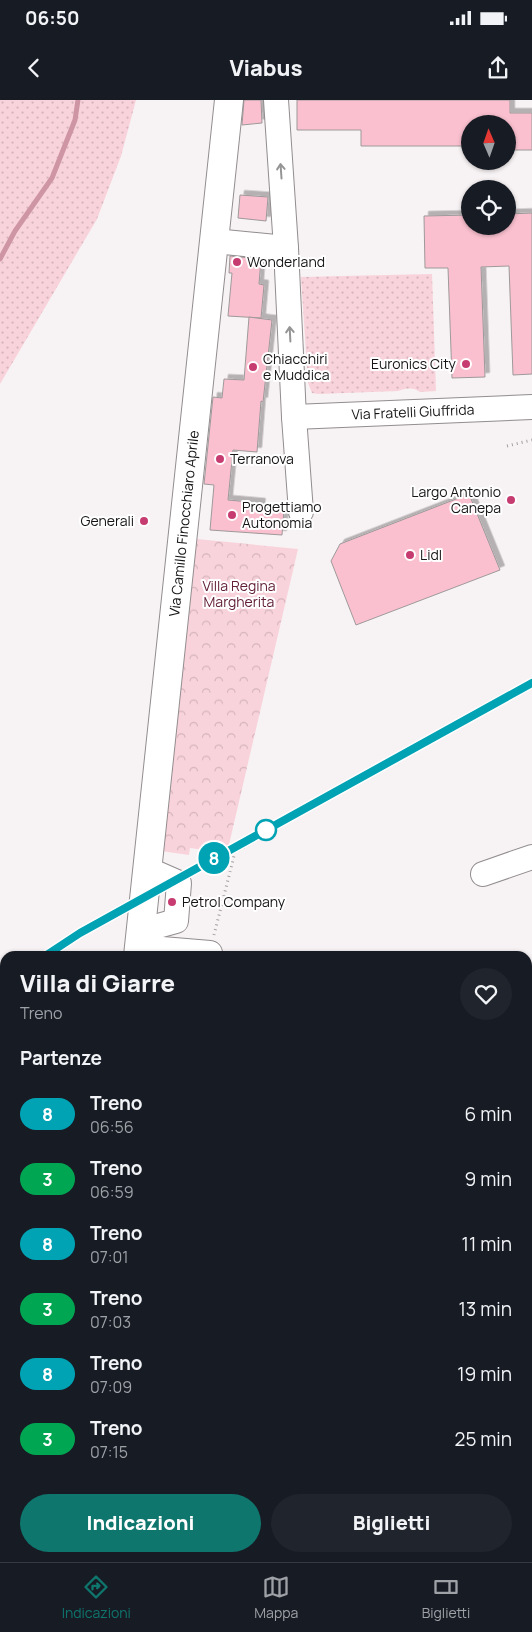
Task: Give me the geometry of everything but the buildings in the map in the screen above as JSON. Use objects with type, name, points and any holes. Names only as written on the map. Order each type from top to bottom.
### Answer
[{"type":"main road","name":"Via Camillo Finocchiaro Aprile","points":[[139,945],[229,100]]},
{"type":"street","points":[[276,100],[301,512]]},
{"type":"street","points":[[214,241],[286,248]]},
{"type":"street","name":"Via Fratelli Giuffrida","points":[[294,417],[532,407]]},
{"type":"street","points":[[483,874],[532,857]]},
{"type":"street","points":[[139,945],[186,951]]},
{"type":"path","points":[[507,446],[532,440]]},
{"type":"path","points":[[211,951],[235,852],[265,835]]},
{"type":"green space","points":[[0,100],[136,100],[121,156],[97,219],[0,384]]},
{"type":"green space","points":[[432,274],[436,391],[420,392],[409,388],[398,391],[312,393],[308,383],[301,277]]},
{"type":"green space","name":"Villa Regina Margherita","points":[[197,539],[298,549],[227,853],[190,848],[189,855],[161,851]]},
{"type":"waterway","points":[[0,259],[15,231],[52,178],[75,120],[78,100]]},
{"type":"railway","points":[[228,851],[532,683]]},
{"type":"railway","points":[[53,951],[80,933],[132,904]]},
{"type":"train","name":"8","points":[[52,951],[80,933],[532,683]]},
{"type":"place","name":"Wonderland","points":[[237,262]]},
{"type":"place","name":"Euronics City","points":[[466,364]]},
{"type":"place","name":"Chiacchiri e Muddica","points":[[253,367]]},
{"type":"place","name":"Terranova","points":[[220,459]]},
{"type":"place","name":"Largo Antonio Canepa","points":[[511,500]]},
{"type":"place","name":"Progettiamo Autonomia","points":[[232,515]]},
{"type":"place","name":"Generali","points":[[144,521]]},
{"type":"place","name":"Lidl","points":[[410,555]]},
{"type":"place","name":"Petrol Company","points":[[172,902]]}]
